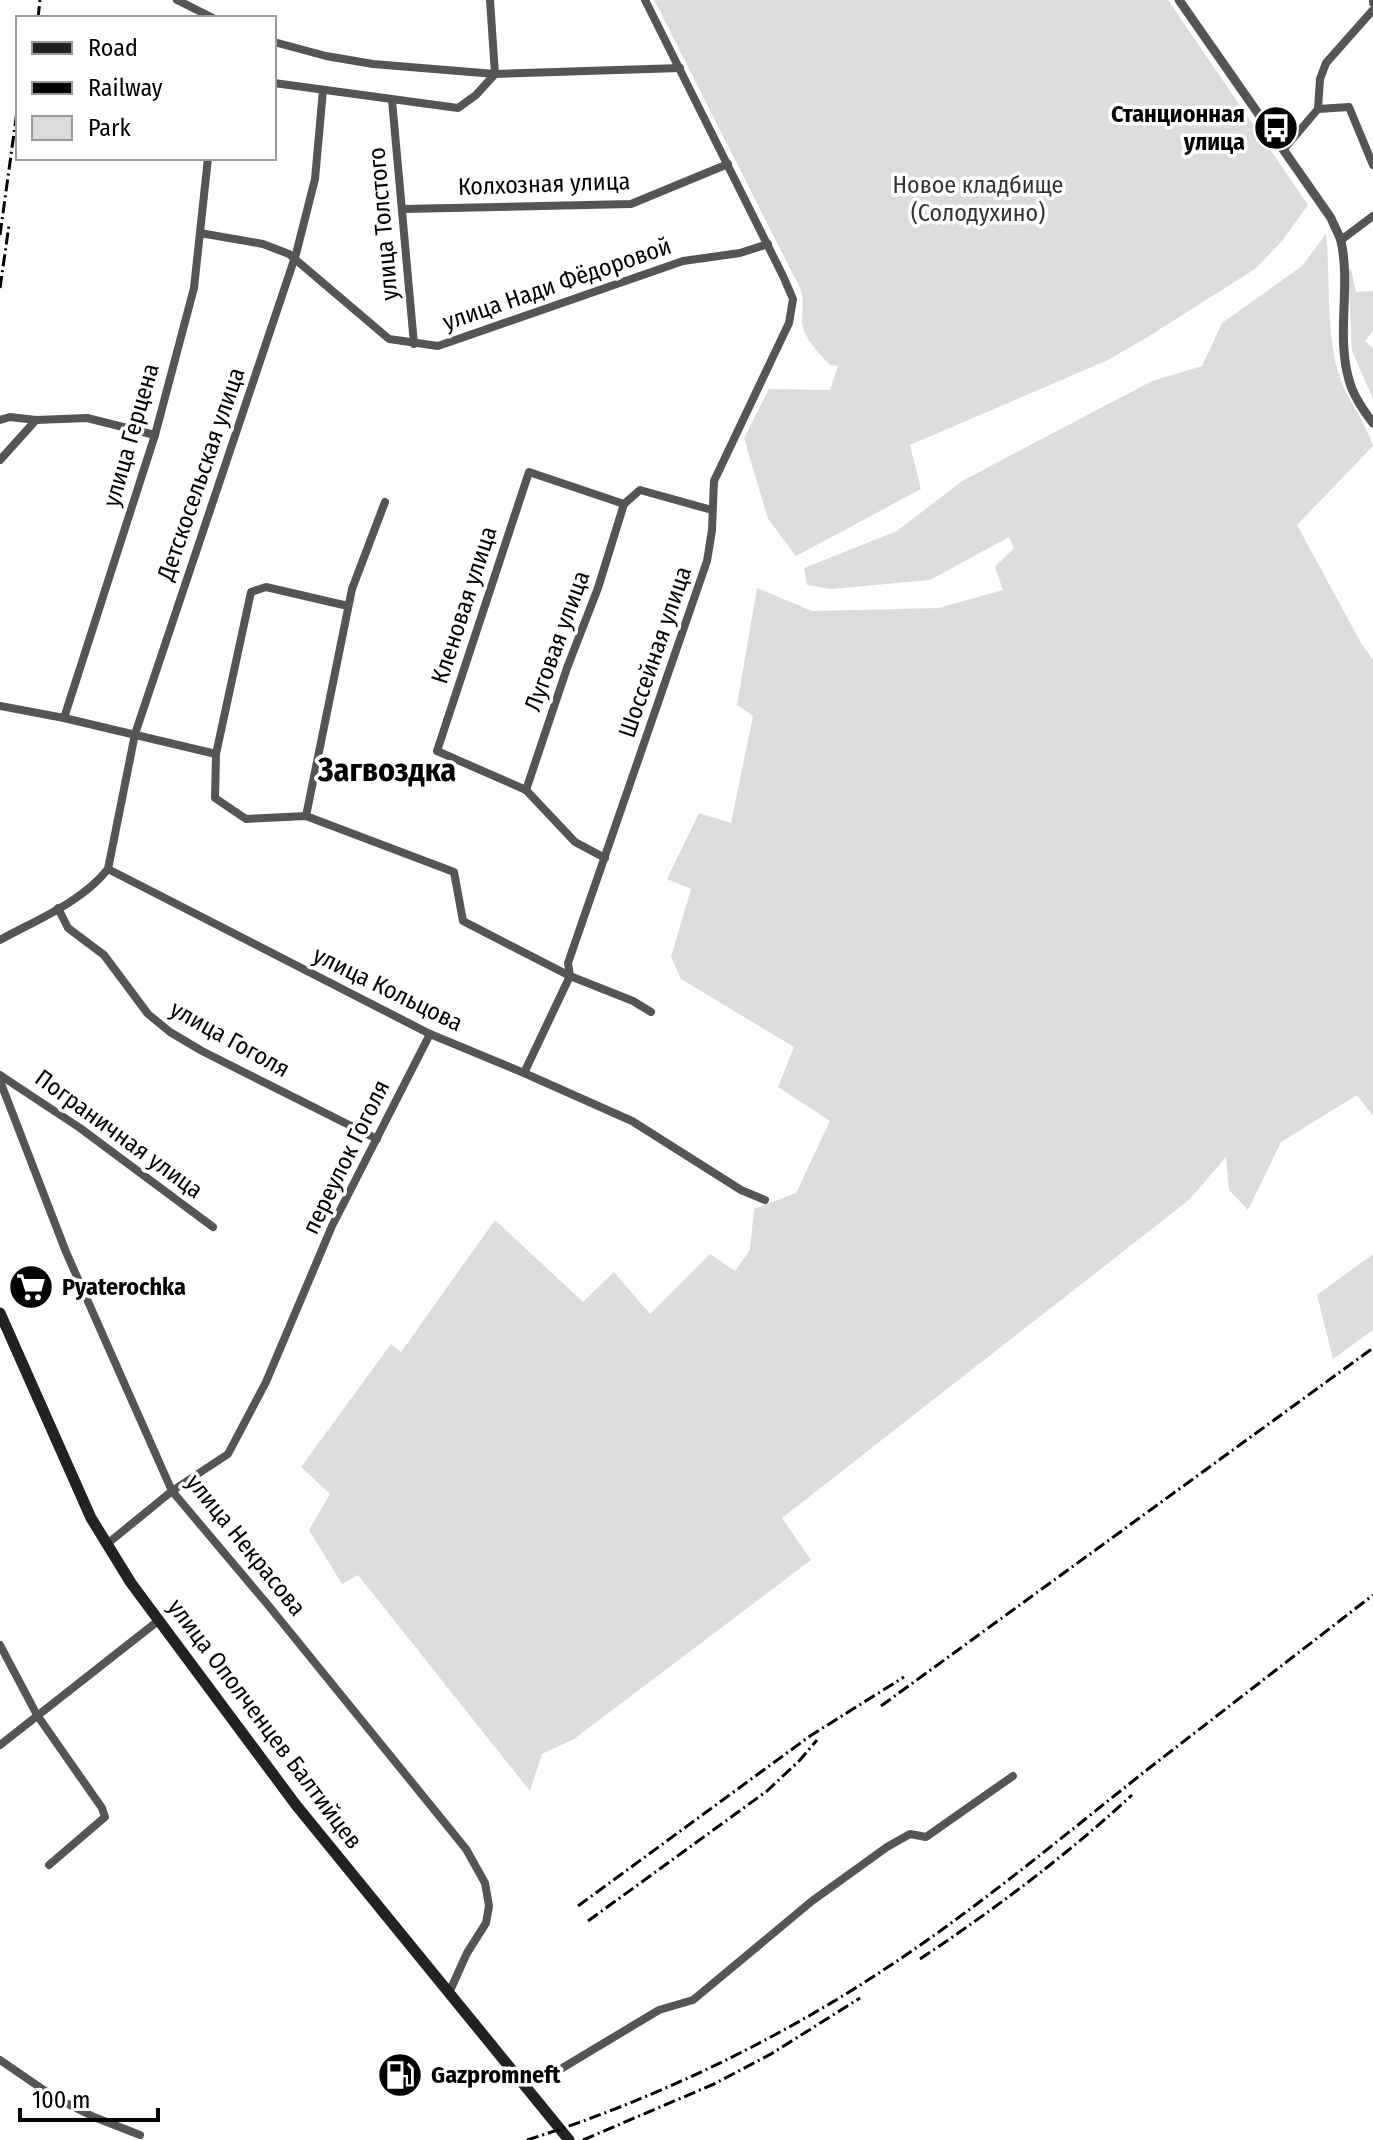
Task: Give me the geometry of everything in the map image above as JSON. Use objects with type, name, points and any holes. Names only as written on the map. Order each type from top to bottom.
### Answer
[{"type":"main road","name":"улица Ополченцев Балтийцев","points":[[0,1313],[91,1518],[158,1621],[296,1805],[569,2140]]},
{"type":"street","points":[[177,0],[209,16]]},
{"type":"street","points":[[276,83],[458,108],[476,95],[495,74],[490,0]]},
{"type":"street","points":[[645,0],[768,244]]},
{"type":"street","points":[[1179,0],[1318,198],[1341,240],[1344,351],[1349,380],[1360,406],[1373,423]]},
{"type":"street","points":[[1284,149],[1318,109],[1320,79],[1326,63],[1373,10]]},
{"type":"street","points":[[276,43],[373,64],[495,74],[680,68]]},
{"type":"street","name":"Детскосельская улица","points":[[108,869],[135,734],[295,258],[315,179],[323,90]]},
{"type":"street","name":"улица Толстого","points":[[392,100],[414,344]]},
{"type":"street","points":[[1318,109],[1349,107],[1373,165]]},
{"type":"street","name":"улица Герцена","points":[[64,718],[155,435],[194,288],[208,160]]},
{"type":"street","name":"Колхозная улица","points":[[403,209],[631,204],[728,164]]},
{"type":"street","points":[[1341,240],[1373,216]]},
{"type":"street","name":"улица Нади Фёдоровой","points":[[200,233],[263,244],[295,258],[389,339],[438,346],[683,261],[740,253],[768,244]]},
{"type":"street","name":"Шоссейная улица","points":[[524,1073],[570,976],[568,963],[707,561],[714,481],[789,323],[793,299],[768,244]]},
{"type":"street","points":[[0,420],[10,417],[36,420],[87,418],[155,435]]},
{"type":"street","points":[[19,419],[27,430]]},
{"type":"street","points":[[0,460],[36,420]]},
{"type":"street","name":"Кленовая улица","points":[[526,790],[437,751],[529,472],[624,504]]},
{"type":"street","points":[[624,504],[640,490],[712,510]]},
{"type":"street","points":[[306,816],[348,606],[385,502]]},
{"type":"street","name":"Луговая улица","points":[[526,790],[598,588],[624,504]]},
{"type":"street","points":[[348,606],[266,587],[251,592],[216,754],[215,798],[246,819],[306,816],[454,872],[463,921],[570,976],[633,1001],[651,1012]]},
{"type":"street","points":[[0,706],[216,754]]},
{"type":"street","points":[[526,790],[575,842],[605,858]]},
{"type":"street","points":[[0,940],[58,908],[100,880],[108,869]]},
{"type":"street","name":"улица Кольцова","points":[[108,869],[430,1034],[632,1121],[741,1190],[765,1200]]},
{"type":"street","name":"улица Гоголя","points":[[58,908],[68,928],[104,955],[148,1014],[170,1032],[377,1139]]},
{"type":"street","name":"переулок Гоголя","points":[[107,1544],[172,1491],[228,1454],[266,1382],[332,1226],[430,1034]]},
{"type":"street","name":"Пограничная улица","points":[[0,1075],[80,1128],[213,1227]]},
{"type":"street","name":"улица Некрасова","points":[[0,1081],[66,1252],[172,1491],[466,1849],[485,1883],[489,1906],[486,1923],[467,1953],[449,1993]]},
{"type":"street","points":[[0,1745],[158,1621]]},
{"type":"street","points":[[0,1645],[37,1715],[102,1808],[105,1817],[49,1865]]},
{"type":"street","points":[[519,2078],[559,2070],[659,2010],[693,2000],[812,1901],[887,1847],[910,1834],[926,1837],[1013,1776]]},
{"type":"street","points":[[0,2060],[54,2097],[140,2135]]},
{"type":"green space","name":"Новое кладбище (Солодухино)","points":[[654,0],[1168,0],[1308,205],[1282,241],[1255,269],[1146,338],[1108,360],[910,445],[921,489],[796,556],[768,519],[744,438],[769,389],[830,390],[838,366],[830,365],[805,334],[801,290]]},
{"type":"green space","points":[[1326,234],[1330,325],[1335,361],[1343,387],[1373,446],[1297,525],[1373,660],[1373,1116],[1357,1095],[1281,1142],[1248,1210],[1229,1190],[1226,1157],[1189,1200],[782,1518],[811,1560],[574,1739],[542,1754],[530,1791],[358,1575],[342,1584],[309,1530],[330,1494],[301,1467],[391,1344],[401,1352],[495,1220],[583,1302],[614,1272],[650,1314],[710,1254],[735,1271],[750,1250],[754,1209],[796,1193],[830,1121],[778,1087],[794,1047],[681,979],[671,957],[691,889],[667,879],[699,813],[731,823],[753,716],[737,705],[757,588],[812,611],[939,608],[1003,590],[995,567],[1014,548],[1009,537],[930,580],[831,589],[807,585],[804,568],[897,531],[962,481],[1152,381],[1202,366],[1222,323],[1302,266]]},
{"type":"green space","points":[[1348,269],[1351,269],[1356,292],[1373,291],[1373,331],[1365,341],[1373,348],[1373,399],[1352,351]]},
{"type":"green space","points":[[1373,1254],[1373,1330],[1333,1359],[1317,1295]]},
{"type":"railway","points":[[38,16],[40,0]]},
{"type":"railway","points":[[0,235],[16,119]]},
{"type":"railway","points":[[0,288],[9,225]]},
{"type":"railway","points":[[881,1706],[1373,1348]]},
{"type":"railway","points":[[527,2140],[620,2107],[710,2068],[798,2022],[882,1971],[984,1898],[1373,1595]]},
{"type":"railway","points":[[578,1906],[810,1736],[904,1677]]},
{"type":"railway","points":[[588,1921],[767,1791],[817,1740]]},
{"type":"railway","points":[[920,1959],[1030,1881],[1132,1795]]},
{"type":"railway","points":[[583,2140],[714,2084],[771,2054],[860,1998]]},
{"type":"place","name":"Станционная улица","points":[[1276,128]]},
{"type":"place","name":"Pyaterochka","points":[[31,1287]]},
{"type":"place","name":"Gazpromneft","points":[[400,2075]]},
{"type":"district","name":"Загвоздка","points":[[387,770]]}]
